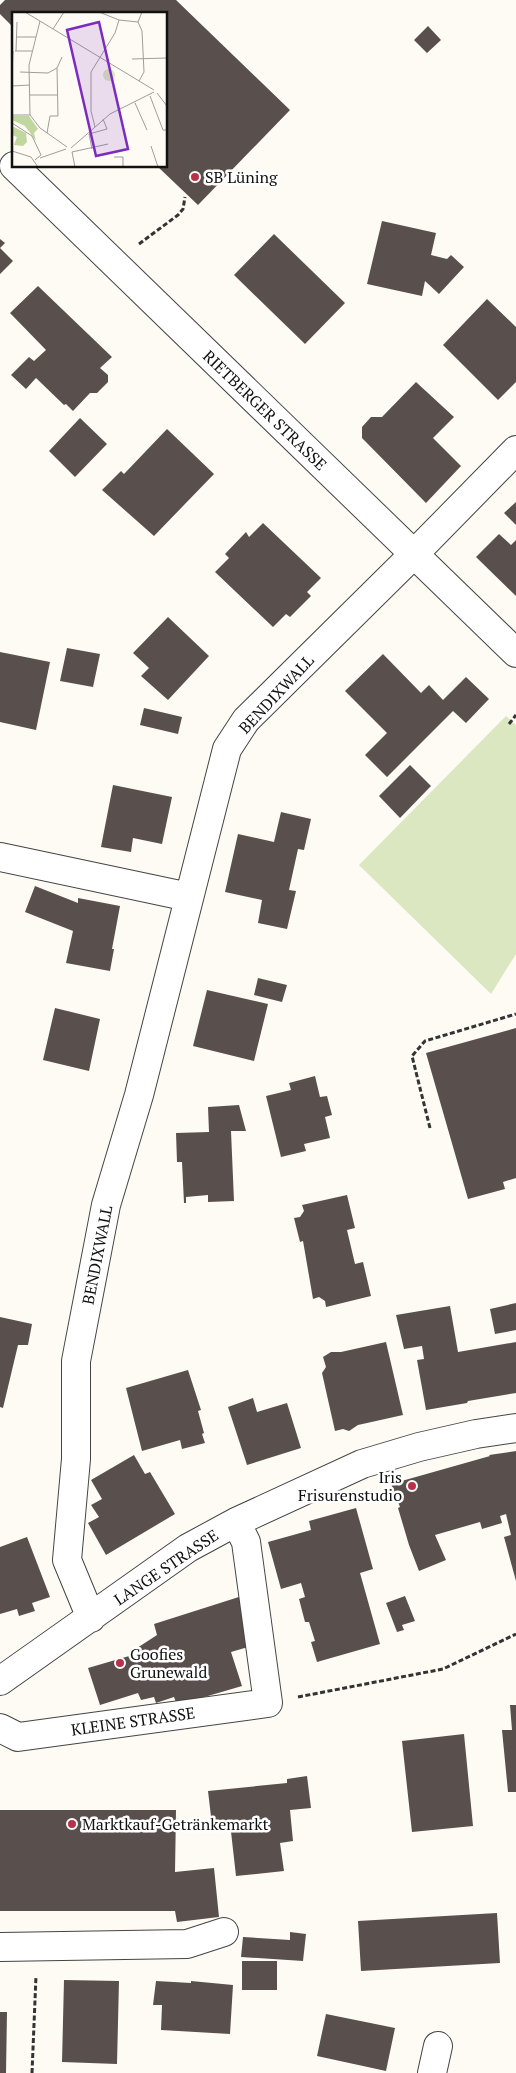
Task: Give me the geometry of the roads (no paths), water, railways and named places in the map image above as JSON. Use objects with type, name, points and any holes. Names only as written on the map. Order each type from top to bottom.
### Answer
[{"type":"street","name":"RIETBERGER STRASSE","points":[[0,152],[12,164]]},
{"type":"street","name":"RIETBERGER STRASSE","points":[[16,168],[516,653]]},
{"type":"street","name":"BENDIXWALL","points":[[92,1618],[67,1560],[76,1459],[76,1361],[106,1205],[138,1094],[227,749],[246,720],[516,450]]},
{"type":"street","points":[[0,858],[189,897]]},
{"type":"street","name":"LANGE STRASSE","points":[[0,1681],[92,1618],[188,1548],[236,1522],[362,1464],[428,1445],[476,1434],[516,1428]]},
{"type":"street","name":"KLEINE STRASSE","points":[[0,1728],[18,1737],[268,1703],[246,1542],[236,1522]]},
{"type":"street","points":[[0,1947],[186,1944],[224,1932]]},
{"type":"street","points":[[432,2073],[438,2046]]},
{"type":"place","name":"SB Lüning","points":[[195,177]]},
{"type":"place","name":"Iris Frisurenstudio","points":[[412,1486]]},
{"type":"place","name":"Goofies Grunewald","points":[[120,1663]]},
{"type":"place","name":"Marktkauf-Getränkemarkt","points":[[72,1824]]}]
